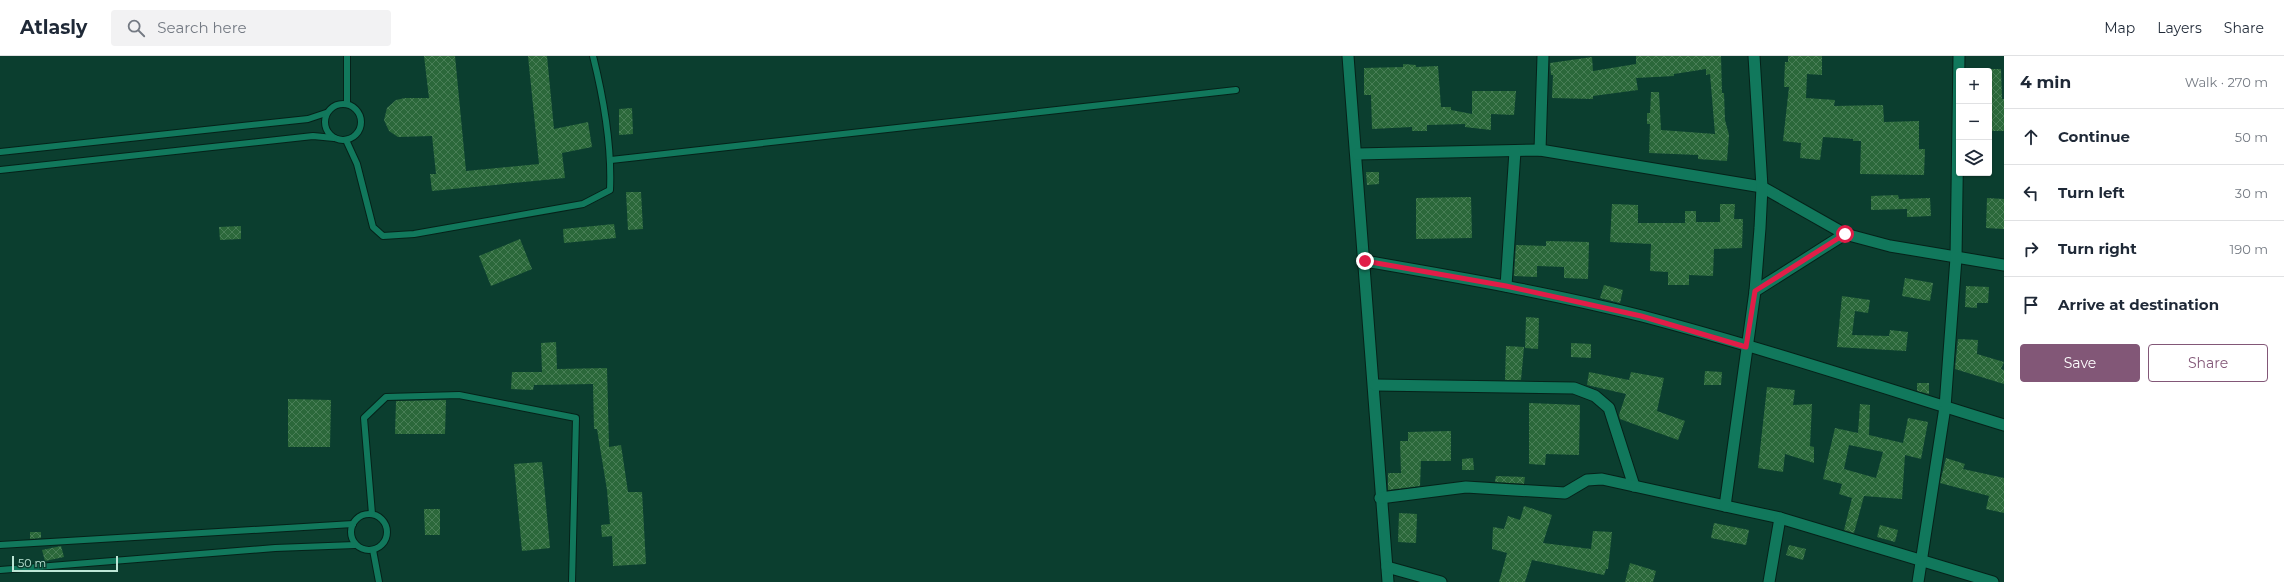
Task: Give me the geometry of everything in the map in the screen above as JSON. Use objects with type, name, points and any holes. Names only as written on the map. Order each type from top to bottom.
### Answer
[{"type":"street","points":[[1348,56],[1375,385],[1380,498],[1388,582]]},
{"type":"street","points":[[1540,150],[1543,56]]},
{"type":"street","points":[[1725,506],[1755,291],[1762,187],[1754,56]]},
{"type":"street","points":[[1918,582],[1945,407],[1956,258],[1959,56]]},
{"type":"street","points":[[1357,154],[1540,150],[1762,187],[1845,234],[1890,246],[2004,265]]},
{"type":"street","points":[[1506,286],[1515,151]]},
{"type":"street","points":[[1755,291],[1845,234]]},
{"type":"street","points":[[1365,261],[1506,286],[1641,316],[2004,425]]},
{"type":"street","points":[[1375,385],[1574,388],[1595,396],[1609,408],[1634,486]]},
{"type":"street","points":[[1380,498],[1466,487],[1565,493],[1587,480],[1602,479],[1780,518],[1993,582]]},
{"type":"street","points":[[1769,582],[1780,518]]},
{"type":"street","points":[[1387,567],[1441,582]]},
{"type":"lane","points":[[348,56],[348,104]]},
{"type":"lane","points":[[346,140],[357,164],[373,227],[382,236],[414,234],[583,204],[610,190],[611,160],[601,86],[593,56]]},
{"type":"lane","points":[[611,160],[1236,90]]},
{"type":"lane","points":[[0,152],[308,119],[326,113],[335,105],[348,104],[358,111],[362,123],[357,134],[346,140],[313,136],[0,170]]},
{"type":"lane","points":[[326,113],[325,127],[334,138]]},
{"type":"lane","points":[[372,514],[364,418],[386,397],[459,395],[576,418],[572,582]]},
{"type":"lane","points":[[0,570],[251,550],[355,545],[367,551],[373,550],[384,544],[388,532],[383,520],[372,514],[361,516],[353,524],[351,531],[355,545]]},
{"type":"lane","points":[[0,545],[353,524]]},
{"type":"lane","points":[[373,550],[379,582]]},
{"type":"building","points":[[424,56],[455,56],[466,171],[539,164],[528,56],[547,56],[554,129],[588,122],[592,147],[562,153],[565,178],[432,191],[430,174],[436,174],[432,136],[398,137],[389,131],[384,120],[387,108],[396,100],[405,98],[429,98]]},
{"type":"building","points":[[1636,56],[1721,56],[1722,93],[1724,93],[1725,120],[1729,135],[1727,161],[1698,159],[1698,155],[1649,153],[1650,124],[1647,124],[1647,113],[1650,113],[1651,92],[1659,92],[1661,130],[1715,134],[1710,74],[1706,75],[1706,69],[1674,74],[1674,76],[1636,78],[1638,90],[1593,96],[1593,99],[1552,98],[1553,75],[1551,75],[1550,63],[1592,57],[1593,71],[1636,64]]},
{"type":"building","points":[[1788,56],[1822,56],[1822,75],[1807,74],[1806,98],[1835,100],[1834,106],[1883,105],[1884,122],[1919,121],[1919,149],[1925,149],[1924,175],[1860,174],[1861,141],[1853,141],[1853,139],[1823,137],[1820,160],[1800,158],[1801,143],[1783,141],[1789,87],[1784,87],[1785,62],[1788,62]]},
{"type":"building","points":[[1403,64],[1416,65],[1416,67],[1438,66],[1441,107],[1451,107],[1451,110],[1472,114],[1472,91],[1516,91],[1514,115],[1491,114],[1491,130],[1465,127],[1465,124],[1427,125],[1427,131],[1412,131],[1412,127],[1372,129],[1371,95],[1364,95],[1364,68],[1403,67]]},
{"type":"building","points":[[1992,69],[2001,69],[2002,99],[2004,99],[2004,131],[1992,131]]},
{"type":"building","points":[[632,108],[633,134],[619,135],[619,109]]},
{"type":"building","points":[[1366,172],[1379,172],[1379,184],[1367,185]]},
{"type":"building","points":[[626,192],[641,192],[643,229],[628,230]]},
{"type":"building","points":[[1898,195],[1899,199],[1930,198],[1931,216],[1907,217],[1907,209],[1871,210],[1871,196]]},
{"type":"building","points":[[1471,197],[1472,238],[1416,239],[1416,198]]},
{"type":"building","points":[[1987,198],[2004,199],[2004,229],[1986,228]]},
{"type":"building","points":[[1612,204],[1638,205],[1638,223],[1685,223],[1685,211],[1696,211],[1696,222],[1720,222],[1720,204],[1735,204],[1734,219],[1743,219],[1742,248],[1714,249],[1713,276],[1689,275],[1689,285],[1668,285],[1668,272],[1650,271],[1651,244],[1610,242]]},
{"type":"building","points":[[614,224],[616,238],[564,243],[563,229]]},
{"type":"building","points":[[241,226],[241,239],[220,240],[219,227]]},
{"type":"building","points":[[520,239],[532,269],[491,286],[479,256]]},
{"type":"building","points":[[1546,241],[1589,242],[1588,279],[1564,278],[1564,267],[1537,266],[1537,277],[1514,276],[1516,245],[1546,246]]},
{"type":"building","points":[[1905,278],[1933,283],[1930,301],[1902,296]]},
{"type":"building","points":[[1604,285],[1623,290],[1620,303],[1600,298]]},
{"type":"building","points":[[1966,286],[1989,287],[1988,303],[1977,303],[1977,308],[1965,307]]},
{"type":"building","points":[[1842,296],[1870,300],[1868,313],[1855,311],[1852,335],[1889,336],[1890,330],[1908,332],[1906,351],[1837,347]]},
{"type":"building","points":[[1526,317],[1539,318],[1538,349],[1525,348]]},
{"type":"building","points":[[1958,339],[1978,340],[1977,354],[2004,362],[2001,369],[2004,370],[2004,384],[1955,369]]},
{"type":"building","points":[[556,342],[557,369],[607,368],[609,447],[621,445],[628,492],[642,492],[646,564],[613,566],[612,536],[602,537],[601,525],[610,524],[607,490],[597,429],[594,429],[593,384],[534,385],[533,390],[511,389],[512,372],[542,372],[541,343]]},
{"type":"building","points":[[1571,343],[1591,344],[1591,358],[1571,357]]},
{"type":"building","points":[[1506,346],[1524,347],[1521,380],[1505,380]]},
{"type":"building","points":[[1705,371],[1722,372],[1721,385],[1704,385]]},
{"type":"building","points":[[1589,372],[1629,380],[1631,372],[1664,378],[1657,411],[1685,421],[1678,440],[1620,419],[1619,415],[1626,394],[1587,385]]},
{"type":"building","points":[[1917,383],[1929,383],[1929,394],[1917,391]]},
{"type":"building","points":[[1767,387],[1795,390],[1793,405],[1812,404],[1810,446],[1814,447],[1814,463],[1785,454],[1783,472],[1758,468]]},
{"type":"building","points":[[288,399],[331,400],[330,447],[288,447]]},
{"type":"building","points":[[446,400],[445,434],[395,434],[396,401]]},
{"type":"building","points":[[1529,403],[1580,405],[1579,455],[1546,454],[1545,465],[1529,464]]},
{"type":"building","points":[[1860,404],[1870,405],[1869,435],[1903,443],[1908,418],[1928,422],[1921,459],[1905,455],[1902,499],[1864,496],[1854,533],[1844,530],[1852,498],[1839,494],[1842,484],[1823,479],[1835,428],[1858,433]],"holes":[[[1849,445],[1883,452],[1876,478],[1844,469]]]},
{"type":"building","points":[[1451,431],[1451,461],[1421,461],[1420,486],[1388,490],[1388,473],[1401,473],[1400,441],[1408,441],[1408,432]]},
{"type":"building","points":[[1473,458],[1474,470],[1462,470],[1462,459]]},
{"type":"building","points":[[1946,458],[1965,464],[1963,469],[2004,478],[2004,513],[1986,509],[1989,496],[1940,483]]},
{"type":"building","points":[[542,462],[550,548],[522,551],[514,464]]},
{"type":"building","points":[[1496,476],[1525,477],[1524,484],[1495,482]]},
{"type":"building","points":[[1524,506],[1552,515],[1543,543],[1591,549],[1593,531],[1612,532],[1608,569],[1606,569],[1604,575],[1532,560],[1525,582],[1499,582],[1507,553],[1492,549],[1493,527],[1504,529],[1508,516],[1520,520]]},
{"type":"building","points":[[424,509],[440,509],[440,535],[425,535]]},
{"type":"building","points":[[1399,513],[1417,514],[1416,543],[1398,542]]},
{"type":"building","points":[[1714,523],[1749,530],[1746,545],[1711,538]]},
{"type":"building","points":[[1880,525],[1898,530],[1895,542],[1877,537]]},
{"type":"building","points":[[30,532],[41,532],[41,538],[30,539]]},
{"type":"building","points":[[1789,545],[1806,549],[1803,560],[1786,555]]},
{"type":"building","points":[[61,546],[64,557],[45,561],[42,550]]},
{"type":"building","points":[[1630,563],[1656,571],[1653,582],[1625,582]]},
{"type":"route","points":[[1365,261],[1506,286],[1641,316],[1746,347],[1755,291],[1845,234]]}]
